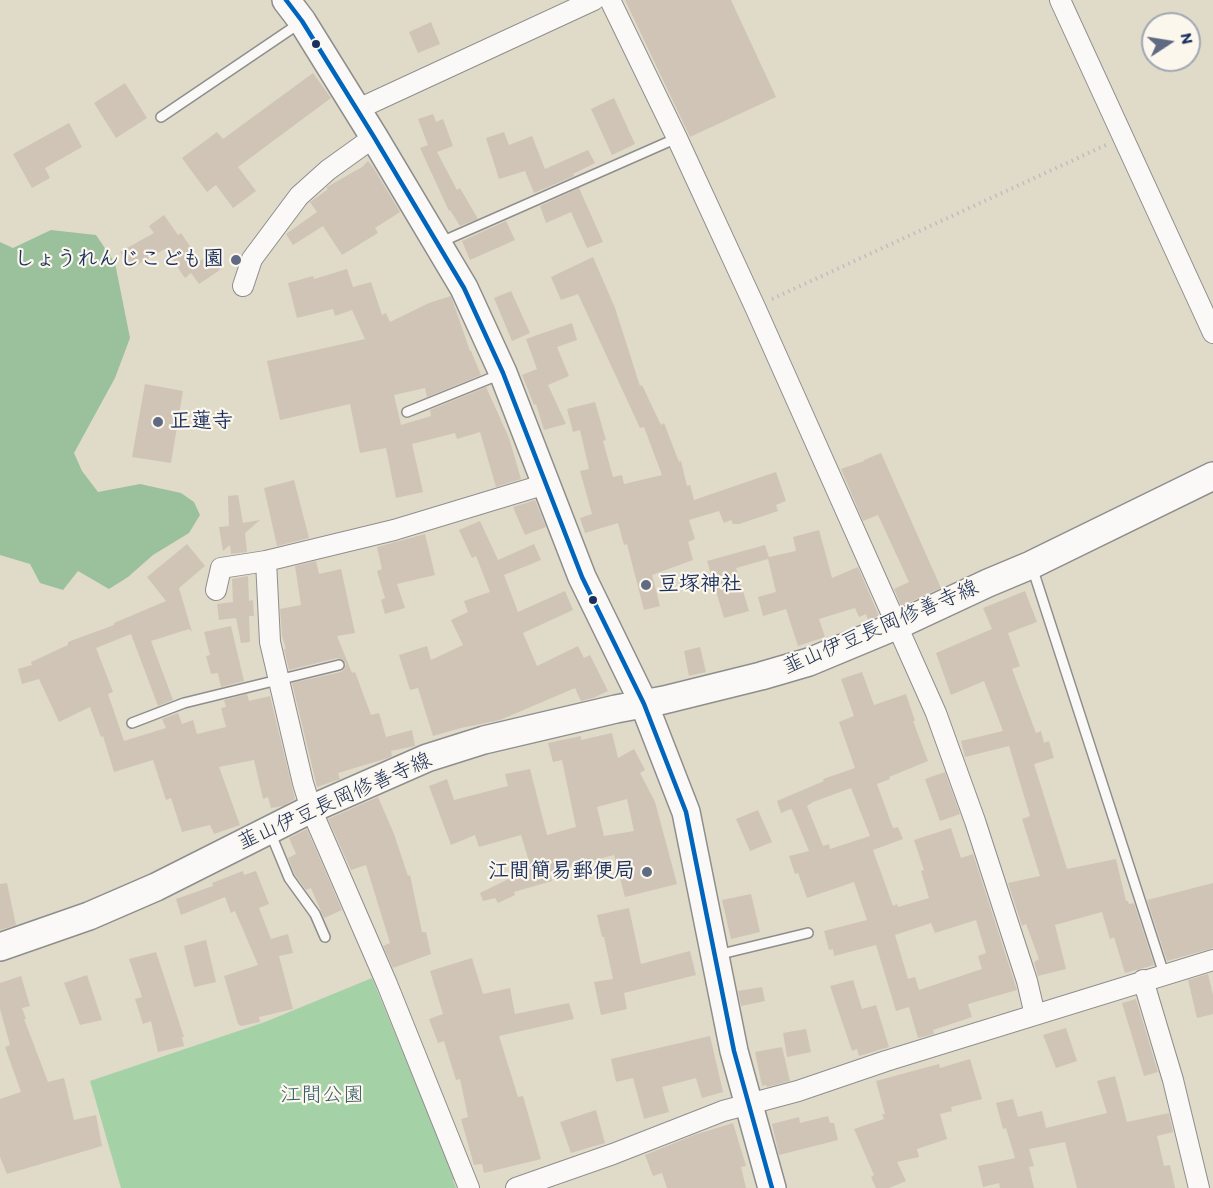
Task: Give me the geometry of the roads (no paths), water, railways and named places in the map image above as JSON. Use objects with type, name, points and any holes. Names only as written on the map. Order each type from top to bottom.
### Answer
[{"type":"main road","points":[[291,6],[374,137],[464,288],[503,373],[582,577],[644,704],[686,812],[734,1051],[772,1188]]},
{"type":"main road","name":"韮山伊豆長岡修善寺線","points":[[0,947],[89,916],[127,900],[311,808],[427,758],[484,740],[761,676],[809,662],[898,626],[1031,565],[1213,476]]},
{"type":"street","points":[[357,110],[594,0]]},
{"type":"street","points":[[610,0],[755,307],[936,713],[975,821],[1027,981],[1035,1015]]},
{"type":"street","points":[[1060,0],[1213,333]]},
{"type":"street","points":[[243,286],[252,259],[298,196],[327,170],[374,137]]},
{"type":"street","points":[[216,590],[221,568],[266,561],[394,530],[546,484]]},
{"type":"street","points":[[266,561],[270,642],[311,808],[387,984],[469,1188]]},
{"type":"street","points":[[516,1188],[613,1154],[723,1111],[749,1105],[1213,960]]},
{"type":"street","points":[[1143,980],[1173,1080],[1199,1188]]},
{"type":"lane","points":[[161,117],[291,6]]},
{"type":"lane","points":[[438,244],[677,138]]},
{"type":"lane","points":[[406,412],[503,373]]},
{"type":"lane","points":[[1031,565],[1164,974]]},
{"type":"lane","points":[[132,723],[184,703],[339,664]]},
{"type":"lane","points":[[269,830],[289,878],[315,914],[325,937]]},
{"type":"lane","points":[[715,955],[808,933]]},
{"type":"place","name":"しょうれんじこども園","points":[[236,260]]},
{"type":"place","name":"正蓮寺","points":[[158,422]]},
{"type":"place","name":"豆塚神社","points":[[646,585]]},
{"type":"place","name":"江間簡易郵便局","points":[[647,872]]},
{"type":"park label","name":"江間公園","points":[[322,1096]]}]
